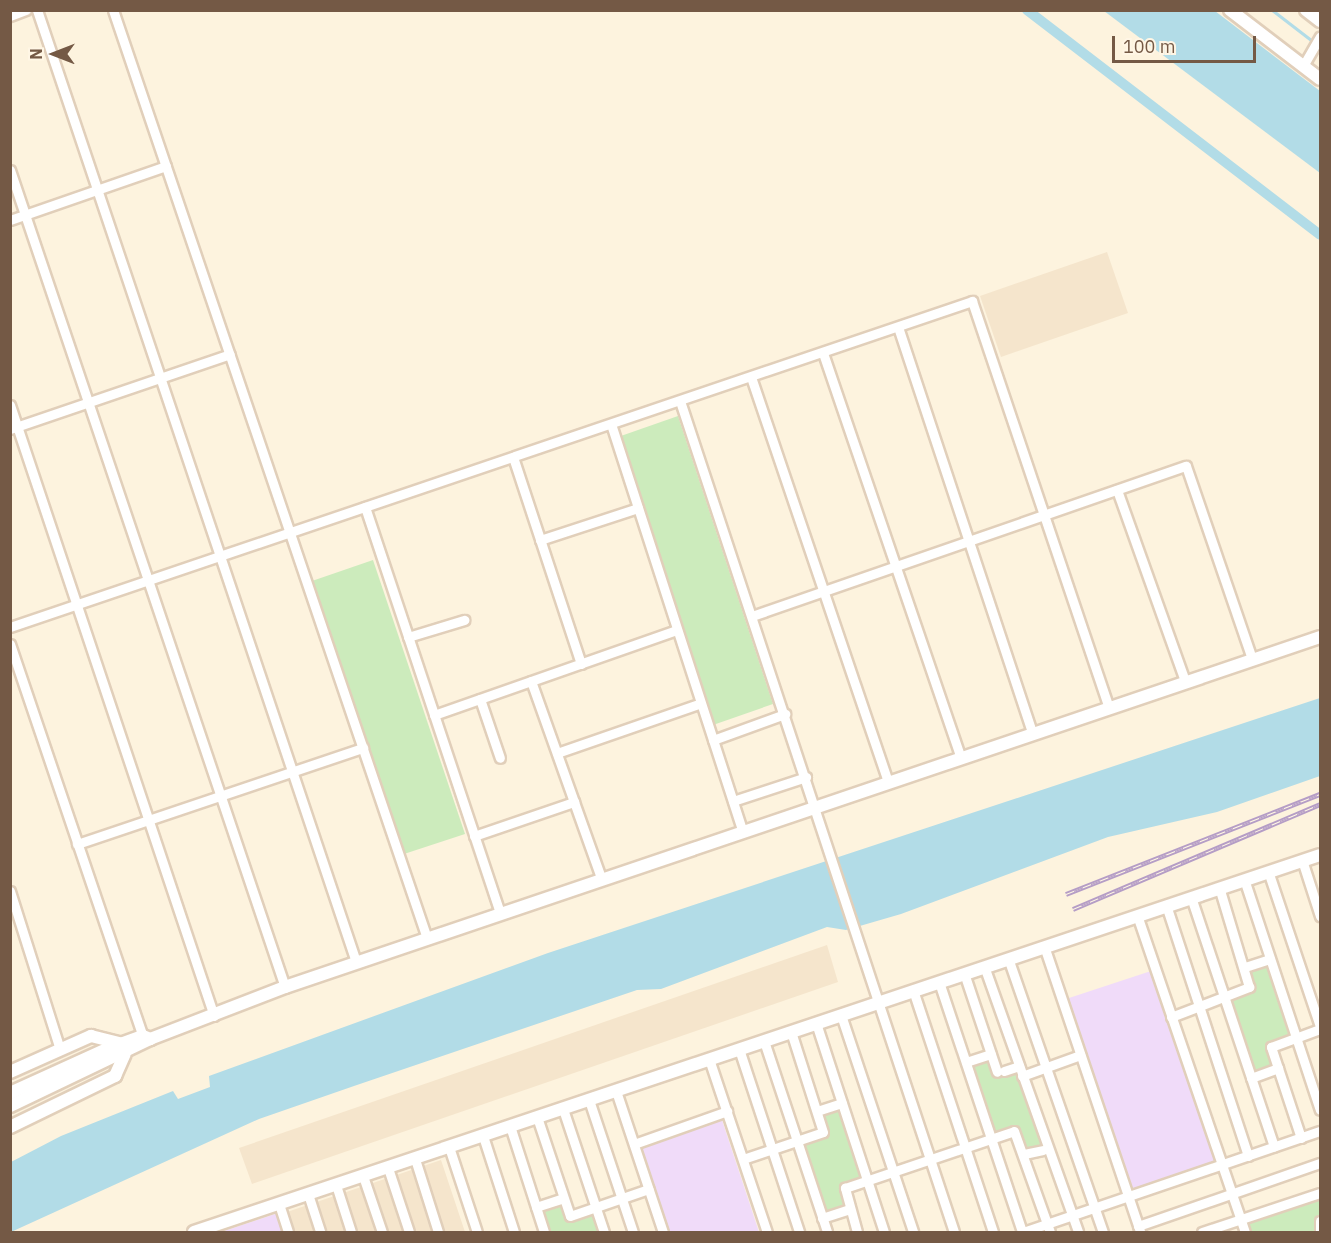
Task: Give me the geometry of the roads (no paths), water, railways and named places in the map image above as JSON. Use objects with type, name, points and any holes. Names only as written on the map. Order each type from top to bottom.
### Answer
[{"type":"street","points":[[10,16],[26,10]]},
{"type":"street","points":[[37,10],[356,962]]},
{"type":"street","points":[[113,10],[427,938]]},
{"type":"street","points":[[1230,10],[1305,62],[1320,79]]},
{"type":"street","points":[[1306,10],[1320,21]]},
{"type":"street","points":[[1305,62],[1320,37]]},
{"type":"street","points":[[10,220],[166,166]]},
{"type":"street","points":[[10,170],[285,987]]},
{"type":"street","points":[[10,627],[972,301],[1108,706]]},
{"type":"street","points":[[898,327],[1032,732]]},
{"type":"street","points":[[824,353],[960,755]]},
{"type":"street","points":[[14,428],[230,354]]},
{"type":"street","points":[[752,377],[887,779]]},
{"type":"street","points":[[680,401],[815,804],[877,1002],[954,1233]]},
{"type":"street","points":[[10,405],[14,428],[77,603],[214,1016]]},
{"type":"street","points":[[611,424],[742,829]]},
{"type":"street","points":[[513,457],[581,664]]},
{"type":"street","points":[[752,616],[1190,467],[1252,659]]},
{"type":"street","points":[[1117,490],[1185,681]]},
{"type":"street","points":[[365,507],[500,913]]},
{"type":"street","points":[[540,540],[638,508]]},
{"type":"street","points":[[408,637],[464,620]]},
{"type":"street","points":[[434,715],[677,630]]},
{"type":"street","points":[[10,1093],[356,962],[887,779],[1320,637]]},
{"type":"street","points":[[10,644],[146,1040]]},
{"type":"street","points":[[531,681],[601,878]]},
{"type":"street","points":[[480,699],[500,758]]},
{"type":"street","points":[[556,753],[701,704]]},
{"type":"street","points":[[713,740],[785,714]]},
{"type":"street","points":[[77,844],[363,748]]},
{"type":"street","points":[[733,801],[806,777]]},
{"type":"street","points":[[474,836],[574,801]]},
{"type":"street","points":[[194,1233],[1219,887],[1320,855]]},
{"type":"street","points":[[1302,861],[1320,916]]},
{"type":"street","points":[[1268,871],[1320,1028],[1271,1047],[1301,1138]]},
{"type":"street","points":[[1244,879],[1320,1110]]},
{"type":"street","points":[[1171,1017],[1249,987],[1245,967],[1219,887]]},
{"type":"street","points":[[10,891],[59,1046]]},
{"type":"street","points":[[1191,897],[1274,1147]]},
{"type":"street","points":[[1166,905],[1248,1156]]},
{"type":"street","points":[[1137,915],[1245,1233]]},
{"type":"street","points":[[1044,946],[1139,1229],[1320,1163]]},
{"type":"street","points":[[1008,958],[1103,1233]]},
{"type":"street","points":[[1245,967],[1270,959]]},
{"type":"street","points":[[984,966],[1077,1233]]},
{"type":"street","points":[[964,973],[991,1054],[1001,1071],[1019,1066]]},
{"type":"street","points":[[939,982],[1022,1233],[1049,1228],[1095,1208],[1320,1131]]},
{"type":"street","points":[[913,990],[993,1233]]},
{"type":"street","points":[[842,1015],[913,1233]]},
{"type":"street","points":[[816,1023],[884,1233]]},
{"type":"street","points":[[742,1159],[823,1131],[791,1032]]},
{"type":"street","points":[[10,1072],[59,1046],[91,1036],[124,1049]]},
{"type":"street","points":[[764,1041],[826,1233]]},
{"type":"street","points":[[10,1106],[124,1049]]},
{"type":"street","points":[[10,1127],[115,1076],[124,1049]]},
{"type":"street","points":[[740,1049],[799,1233]]},
{"type":"street","points":[[966,1062],[991,1054]]},
{"type":"street","points":[[1022,1077],[1080,1054]]},
{"type":"street","points":[[710,1059],[766,1233]]},
{"type":"street","points":[[1251,1078],[1278,1068]]},
{"type":"street","points":[[616,1091],[663,1233]]},
{"type":"street","points":[[589,1100],[633,1233]]},
{"type":"street","points":[[817,1112],[842,1103]]},
{"type":"street","points":[[563,1109],[604,1233]]},
{"type":"street","points":[[634,1144],[727,1111]]},
{"type":"street","points":[[537,1117],[570,1216],[649,1189]]},
{"type":"street","points":[[510,1126],[544,1233]]},
{"type":"street","points":[[857,1233],[843,1190],[1016,1131],[1049,1228]]},
{"type":"street","points":[[483,1136],[514,1233]]},
{"type":"street","points":[[449,1147],[477,1233]]},
{"type":"street","points":[[1024,1154],[1043,1150]]},
{"type":"street","points":[[415,1159],[438,1233]]},
{"type":"street","points":[[388,1168],[409,1233]]},
{"type":"street","points":[[363,1176],[382,1233]]},
{"type":"street","points":[[336,1185],[351,1233]]},
{"type":"street","points":[[1202,1233],[1320,1193]]},
{"type":"street","points":[[308,1194],[320,1233]]},
{"type":"street","points":[[536,1207],[563,1198]]},
{"type":"street","points":[[279,1204],[288,1233]]},
{"type":"street","points":[[822,1218],[849,1209]]},
{"type":"street","points":[[1320,1221],[1320,1231]]},
{"type":"water","points":[[1104,11],[1215,11],[1320,91],[1320,173]]},
{"type":"water","points":[[1320,698],[1320,776],[1217,812],[1108,837],[901,914],[846,930],[827,927],[661,989],[637,990],[259,1119],[11,1232],[11,1162],[61,1136],[173,1091],[178,1099],[210,1087],[209,1076],[548,953]]},
{"type":"waterway","points":[[1027,10],[1320,235]]},
{"type":"waterway","points":[[1272,10],[1320,47]]},
{"type":"railway","points":[[1066,894],[1320,794]]},
{"type":"railway","points":[[1073,909],[1320,804]]}]
